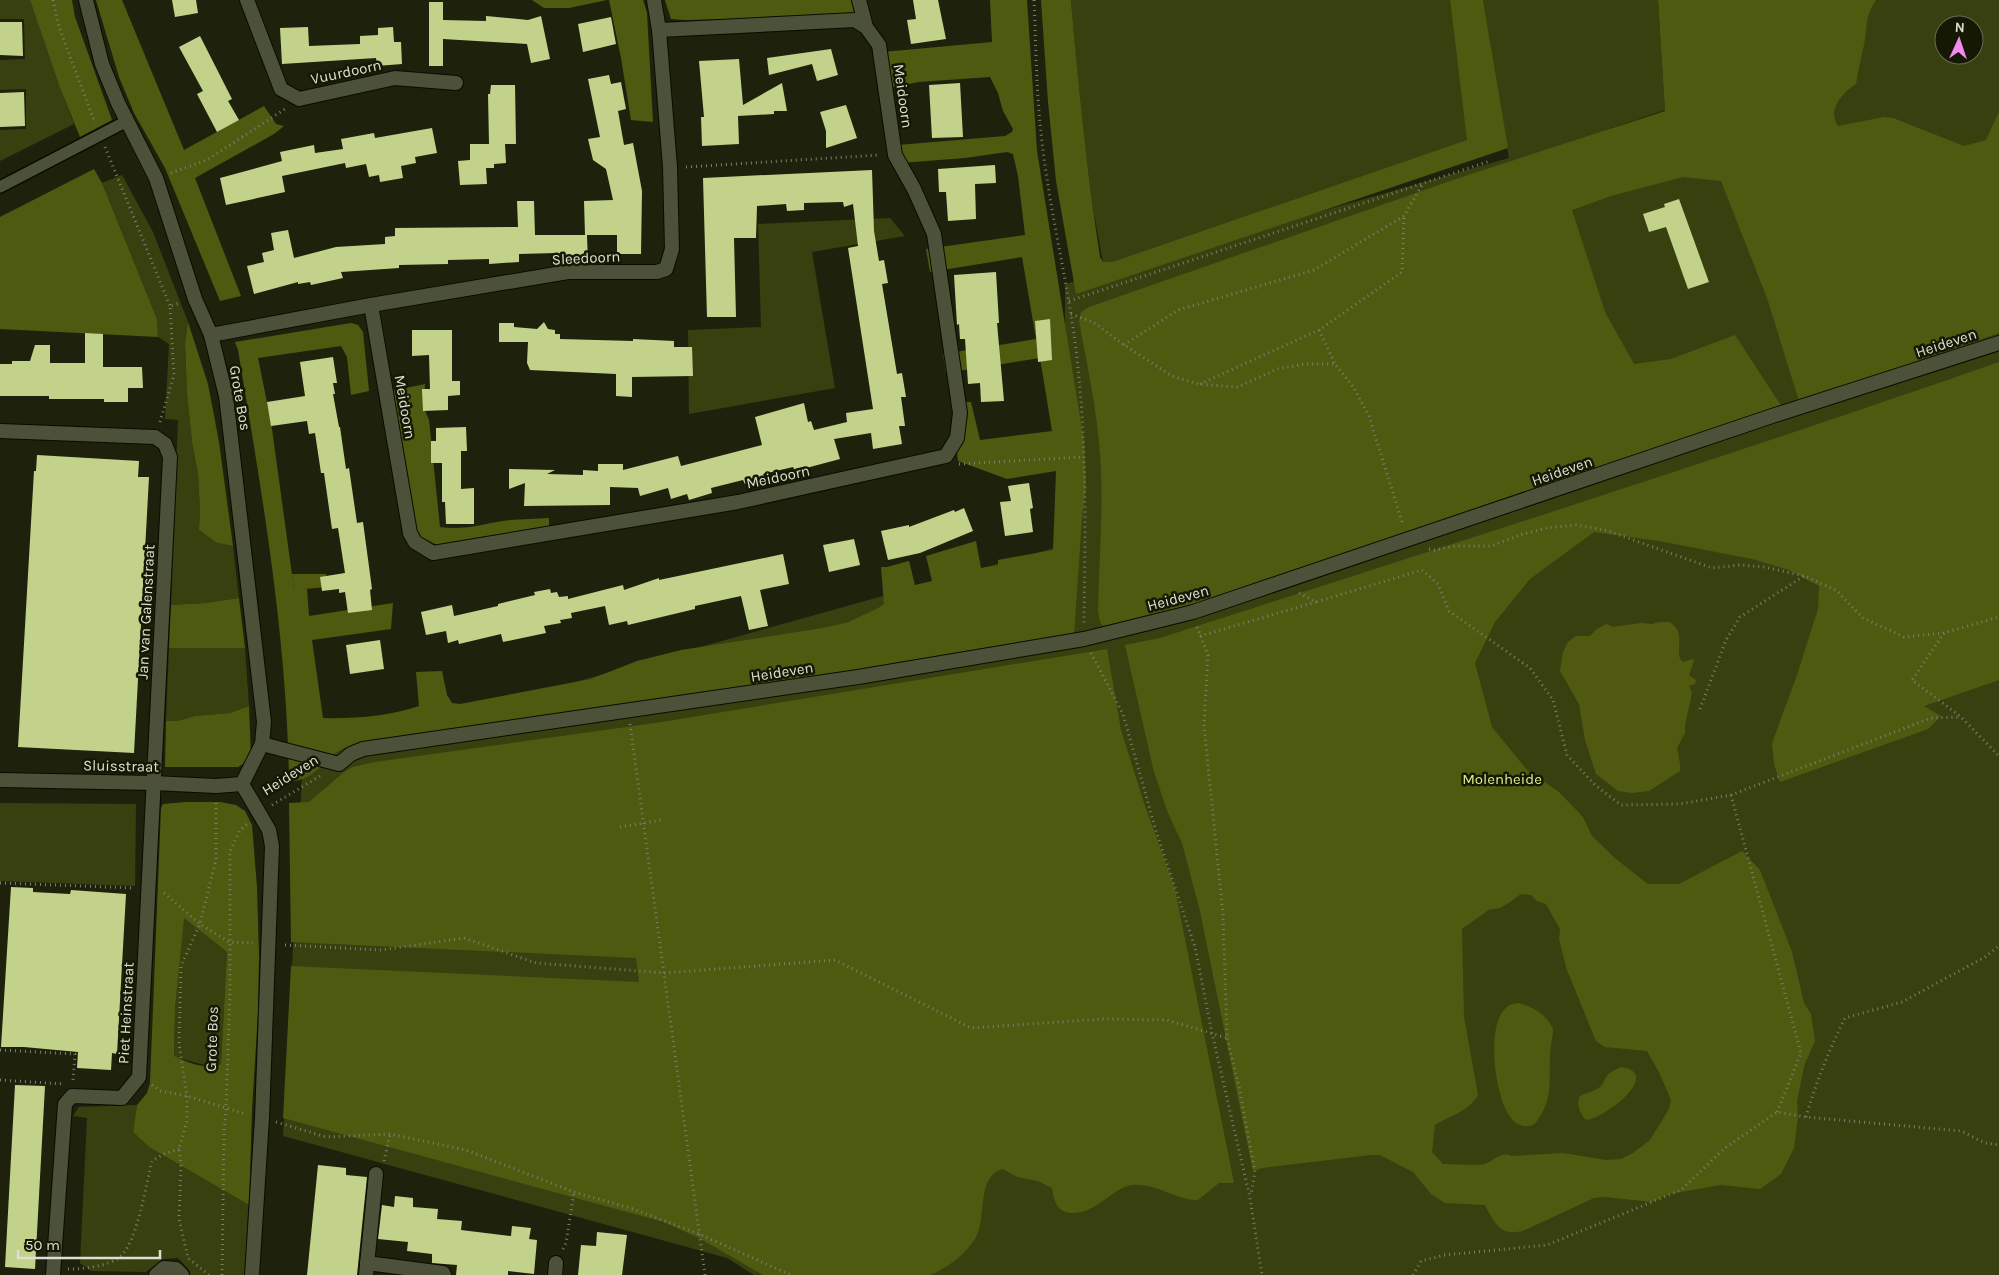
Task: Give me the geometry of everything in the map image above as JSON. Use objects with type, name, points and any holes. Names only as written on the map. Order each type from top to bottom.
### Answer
[{"type":"street","name":"Grote Bos","points":[[86,0],[102,64],[127,121],[156,178],[196,299],[211,335],[226,396],[264,722],[262,744],[242,784]]},
{"type":"street","name":"Vuurdoorn","points":[[246,0],[281,90],[300,99],[395,78],[456,84]]},
{"type":"street","name":"Sleedoorn","points":[[211,335],[371,305],[568,272],[657,272],[666,269],[672,249],[670,167],[659,30],[654,0]]},
{"type":"street","name":"Meidoorn","points":[[371,305],[410,532],[415,542],[433,553],[738,502],[946,456],[956,438],[960,413],[934,234],[914,189],[895,154],[879,45],[866,27],[859,0]]},
{"type":"street","points":[[659,30],[855,20],[866,27]]},
{"type":"street","name":"Heideven","points":[[262,744],[338,764],[351,754],[363,749],[858,677],[1084,639],[1193,612],[1754,423],[1999,343]]},
{"type":"street","points":[[0,431],[160,440]]},
{"type":"street","name":"Jan van Galenstraat","points":[[153,783],[170,457],[160,440]]},
{"type":"street","name":"Sluisstraat","points":[[0,780],[216,786],[242,784]]},
{"type":"street","name":"Piet Heinstraat","points":[[73,1090],[122,1098],[139,1077],[153,783]]},
{"type":"street","points":[[242,784],[269,830],[272,846],[262,1118],[252,1275]]},
{"type":"street","points":[[53,1272],[65,1104],[73,1090]]},
{"type":"street","points":[[376,1174],[366,1269],[442,1273],[444,1275]]},
{"type":"street","points":[[156,1275],[164,1268],[176,1269],[182,1275]]},
{"type":"lane","points":[[0,187],[127,121]]},
{"type":"path","points":[[53,0],[59,27],[100,135],[170,306],[174,375],[160,440]]},
{"type":"path","points":[[1034,0],[1040,132],[1053,218],[1069,301],[1079,378],[1085,535],[1084,639],[1123,714],[1156,831],[1195,947],[1212,1033],[1250,1198],[1262,1275]]},
{"type":"path","points":[[156,178],[207,160],[300,99]]},
{"type":"path","points":[[670,167],[895,154]]},
{"type":"path","points":[[1069,301],[1423,185],[1490,161]]},
{"type":"path","points":[[1124,345],[1178,310],[1314,270],[1404,216],[1423,185]]},
{"type":"path","points":[[1198,384],[1319,330],[1402,272],[1404,216]]},
{"type":"path","points":[[170,306],[196,299]]},
{"type":"path","points":[[1319,330],[1335,364]]},
{"type":"path","points":[[946,456],[958,464],[1083,457]]},
{"type":"path","points":[[1200,636],[1422,570],[1438,584],[1450,611],[1530,668],[1553,700],[1567,755],[1595,785],[1621,805],[1680,804],[1731,795],[1931,718],[1961,717]]},
{"type":"path","points":[[1700,709],[1726,640],[1740,617],[1804,576]]},
{"type":"path","points":[[1281,583],[1316,602]]},
{"type":"path","points":[[1193,612],[1208,655],[1204,726],[1222,914],[1226,1038],[1239,1087],[1255,1172],[1250,1198]]},
{"type":"path","points":[[1944,633],[1912,680],[1961,717],[1999,756]]},
{"type":"path","points":[[628,711],[705,1275]]},
{"type":"path","name":"Heideven","points":[[258,814],[338,764]]},
{"type":"path","points":[[209,1275],[188,1258],[179,1219],[181,1166],[179,1149],[187,1121],[187,1096],[179,1044],[181,966],[200,924],[216,859],[216,786]]},
{"type":"path","points":[[1413,1275],[1421,1260],[1547,1245],[1681,1190],[1725,1148],[1778,1112],[1801,1053],[1731,795]]},
{"type":"path","name":"Grote Bos","points":[[222,1275],[224,1133],[230,993],[230,851],[240,830],[258,814]]},
{"type":"path","points":[[620,827],[660,820]]},
{"type":"path","points":[[0,882],[149,888],[166,893],[200,924],[229,942],[381,950],[464,938],[536,963],[665,973],[835,960],[971,1028],[1102,1019],[1167,1020],[1226,1038]]},
{"type":"path","points":[[1806,1117],[1813,1090],[1845,1018],[1902,1002],[1985,958],[1999,946]]},
{"type":"path","points":[[0,1050],[75,1054],[73,1090],[0,1080]]},
{"type":"path","points":[[139,1077],[162,1091],[187,1096],[326,1137],[390,1134],[466,1150],[574,1192],[633,1209],[699,1234],[791,1275]]},
{"type":"path","points":[[1778,1112],[1806,1117],[1961,1131],[1985,1143],[1999,1145]]},
{"type":"path","points":[[376,1174],[386,1157],[390,1134]]},
{"type":"path","points":[[53,1272],[86,1269],[118,1259],[128,1249],[139,1219],[152,1161],[164,1154],[179,1149]]},
{"type":"path","points":[[556,1269],[566,1243],[574,1192]]},
{"type":"green space","points":[[0,0],[30,0],[74,124],[0,161],[0,130],[26,129],[26,89],[0,90],[0,60],[25,59],[24,19],[0,19]]},
{"type":"green space","points":[[30,0],[72,0],[75,17],[112,120],[80,137],[60,88]]},
{"type":"green space","points":[[96,0],[122,0],[184,150],[264,106],[276,124],[284,126],[274,134],[195,178],[241,296],[220,301],[165,168],[134,113],[119,77]]},
{"type":"green space","points":[[532,0],[607,0],[569,8],[544,8]]},
{"type":"green space","points":[[609,0],[643,0],[647,13],[653,122],[631,120]]},
{"type":"green space","points":[[665,0],[853,0],[857,17],[671,19]]},
{"type":"green space","points":[[990,0],[1027,0],[1037,151],[1084,442],[1086,488],[1082,518],[1074,635],[910,663],[344,748],[307,777],[289,782],[284,673],[272,565],[247,404],[235,342],[351,323],[358,325],[363,332],[369,391],[351,395],[347,357],[341,346],[258,358],[271,422],[294,589],[307,589],[309,616],[393,603],[391,629],[312,640],[323,718],[371,716],[419,706],[416,672],[442,671],[447,695],[452,703],[460,704],[591,679],[637,661],[681,650],[823,628],[849,622],[884,604],[881,567],[909,561],[915,585],[932,581],[926,556],[976,541],[981,568],[998,565],[998,560],[1053,550],[1056,471],[1007,479],[958,461],[951,402],[971,402],[980,440],[1052,431],[1040,358],[946,373],[943,354],[1036,339],[1022,257],[930,272],[926,249],[1025,235],[1018,176],[1013,154],[1007,152],[965,158],[901,163],[898,145],[1005,136],[1012,132],[1013,129],[1003,111],[998,93],[990,77],[919,82],[888,88],[883,52],[992,42]]},
{"type":"green space","points":[[1041,0],[1071,0],[1087,161],[1100,257],[1103,262],[1112,262],[1467,140],[1450,0],[1483,0],[1508,148],[1076,294],[1056,181]]},
{"type":"green space","points":[[1071,0],[1450,0],[1468,140],[1112,262],[1103,262],[1094,214],[1080,110]]},
{"type":"green space","name":"Molenheide","points":[[1483,0],[1658,0],[1665,110],[1606,130],[1701,104],[1685,0],[1999,0],[1999,1275],[754,1275],[727,1258],[283,1136],[303,758],[1065,545],[1065,284],[1509,158]]},
{"type":"green space","points":[[1658,0],[1876,0],[1868,17],[1856,84],[1841,97],[1835,108],[1835,120],[1838,126],[1884,117],[1893,118],[1964,146],[1986,140],[1999,112],[1999,333],[1799,401],[1767,298],[1721,181],[1683,177],[1611,196],[1572,210],[1605,312],[1634,364],[1671,359],[1735,335],[1782,407],[1167,615],[1107,630],[1100,622],[1098,611],[1101,513],[1099,437],[1079,321],[1081,312],[1089,307],[1459,178],[1665,111]]},
{"type":"green space","points":[[94,169],[102,183],[157,319],[158,337],[0,329],[0,217]]},
{"type":"green space","points":[[122,175],[153,232],[188,322],[185,343],[187,393],[192,442],[198,474],[199,530],[217,543],[233,546],[239,598],[171,605],[178,420],[165,419],[169,344],[158,337],[157,319],[102,183]]},
{"type":"green space","points":[[890,218],[905,236],[812,252],[835,388],[689,414],[688,330],[761,327],[758,224]]},
{"type":"green space","points":[[188,322],[208,384],[219,442],[233,546],[217,543],[199,530],[198,474],[192,442],[187,393],[185,343]]},
{"type":"green space","points":[[1999,362],[1999,680],[1924,706],[1941,716],[1928,729],[1780,782],[1774,764],[1772,743],[1797,675],[1818,609],[1819,586],[1789,570],[1752,559],[1659,541],[1594,532],[1530,579],[1495,622],[1475,663],[1492,727],[1527,770],[1559,792],[1583,817],[1592,836],[1616,859],[1648,884],[1679,884],[1742,851],[1760,870],[1792,952],[1804,1003],[1811,1014],[1815,1041],[1804,1066],[1797,1101],[1798,1117],[1794,1148],[1781,1174],[1760,1189],[1721,1185],[1669,1194],[1652,1202],[1605,1197],[1594,1198],[1523,1231],[1509,1232],[1495,1223],[1485,1205],[1445,1203],[1431,1194],[1413,1172],[1380,1155],[1262,1168],[1253,1171],[1200,911],[1182,843],[1168,813],[1154,772],[1125,645],[1160,638],[1580,503]],"holes":[[[1521,894],[1531,895],[1537,901],[1546,904],[1560,929],[1559,939],[1567,970],[1596,1041],[1605,1047],[1647,1051],[1659,1072],[1671,1100],[1669,1109],[1650,1140],[1633,1153],[1621,1159],[1606,1160],[1563,1153],[1504,1155],[1480,1165],[1443,1164],[1432,1152],[1435,1125],[1464,1109],[1478,1095],[1464,1017],[1462,929],[1490,909],[1502,907]]]},
{"type":"green space","points":[[425,384],[424,408],[429,420],[440,527],[466,527],[510,520],[549,518],[549,536],[439,546],[411,532],[392,391]]},
{"type":"green space","points":[[239,598],[245,648],[169,648],[171,605]]},
{"type":"green space","points":[[169,648],[245,648],[249,706],[230,713],[166,721]]},
{"type":"green space","points":[[1107,649],[1121,730],[1144,803],[1175,889],[1234,1183],[1219,1183],[1198,1200],[1181,1197],[1149,1186],[1132,1185],[1118,1190],[1088,1210],[1070,1213],[1065,1212],[1059,1207],[1055,1201],[1052,1188],[1038,1181],[1017,1177],[1003,1169],[994,1173],[985,1189],[979,1231],[975,1239],[955,1261],[930,1275],[763,1275],[699,1238],[664,1222],[283,1118],[291,966],[639,982],[636,958],[291,942],[289,803],[309,802],[344,772],[353,767],[375,762],[662,722]]},
{"type":"green space","points":[[249,706],[251,759],[238,767],[165,767],[166,721],[230,713]]},
{"type":"green space","points":[[220,802],[236,805],[245,811],[252,825],[257,887],[259,957],[249,1205],[149,1147],[133,1132],[137,1105],[147,1093],[150,1083],[161,808],[163,804]],"holes":[[[184,918],[227,952],[221,1064],[210,1067],[197,1065],[174,1056],[175,1008]]]},
{"type":"green space","points":[[0,803],[136,804],[135,886],[0,881]]},
{"type":"green space","points":[[183,917],[227,952],[221,1064],[213,1067],[174,1057],[175,1008]]},
{"type":"green space","points":[[1519,1003],[1539,1012],[1547,1019],[1553,1029],[1548,1095],[1539,1118],[1530,1126],[1517,1124],[1509,1115],[1500,1093],[1495,1061],[1494,1045],[1499,1018],[1508,1006]]},
{"type":"green space","points":[[1621,1067],[1633,1071],[1636,1078],[1634,1086],[1605,1112],[1586,1120],[1578,1103],[1579,1097],[1599,1088],[1610,1073]]},
{"type":"green space","points":[[137,1105],[133,1132],[149,1147],[249,1205],[245,1275],[190,1275],[190,1271],[178,1258],[163,1259],[146,1272],[91,1271],[80,1263],[87,1118],[73,1116],[79,1107]]},
{"type":"shaded area","points":[[292,574],[326,574],[327,587],[294,590]]},
{"type":"shaded area","points":[[1670,622],[1677,629],[1679,656],[1683,662],[1693,659],[1694,661],[1689,675],[1696,680],[1695,684],[1689,686],[1692,693],[1685,733],[1677,748],[1680,771],[1649,791],[1632,793],[1618,791],[1596,774],[1585,740],[1579,704],[1560,671],[1563,652],[1568,642],[1576,636],[1590,636],[1606,624],[1613,627]]},
{"type":"building","points":[[172,0],[196,0],[198,13],[175,17]]},
{"type":"building","points":[[913,0],[938,0],[946,39],[911,44],[907,20],[916,19]]},
{"type":"building","points":[[429,2],[443,2],[443,20],[486,21],[486,16],[528,20],[541,16],[550,59],[531,63],[527,44],[443,39],[443,66],[429,66]]},
{"type":"building","points":[[611,17],[616,44],[583,52],[578,24]]},
{"type":"building","points":[[0,22],[22,22],[23,56],[0,55]]},
{"type":"building","points":[[308,27],[309,46],[360,44],[360,36],[378,35],[378,28],[393,27],[394,42],[401,42],[402,64],[377,66],[376,58],[282,64],[280,28]]},
{"type":"building","points":[[200,36],[232,99],[228,101],[239,120],[217,132],[197,94],[203,91],[179,47]]},
{"type":"building","points":[[831,49],[838,75],[817,81],[812,64],[769,75],[767,58]]},
{"type":"building","points":[[739,59],[743,105],[782,83],[787,111],[774,111],[774,114],[738,116],[739,144],[702,146],[701,117],[704,117],[699,61]]},
{"type":"building","points":[[609,75],[611,84],[621,82],[626,109],[618,111],[624,145],[633,143],[642,191],[641,254],[617,254],[617,235],[587,235],[588,263],[563,263],[563,256],[555,256],[555,253],[519,254],[519,262],[489,264],[489,259],[448,260],[448,264],[399,265],[399,268],[341,272],[343,278],[311,285],[310,282],[298,284],[298,282],[254,294],[247,266],[264,262],[262,253],[274,250],[271,233],[288,230],[294,258],[336,247],[385,244],[385,237],[395,236],[395,228],[518,227],[517,201],[534,201],[535,235],[585,235],[584,201],[613,200],[606,169],[593,160],[588,139],[600,137],[588,79]]},
{"type":"building","points":[[960,83],[963,137],[932,138],[929,85]]},
{"type":"building","points":[[491,85],[515,85],[516,144],[505,144],[506,163],[494,164],[494,168],[486,168],[487,184],[460,185],[458,161],[470,160],[470,144],[489,144],[488,94],[490,94]]},
{"type":"building","points":[[24,92],[25,126],[0,127],[0,93]]},
{"type":"building","points":[[846,105],[857,138],[826,148],[826,131],[820,112]]},
{"type":"building","points":[[432,128],[437,153],[415,157],[416,163],[401,166],[403,178],[380,182],[379,175],[369,177],[366,164],[346,168],[345,163],[282,176],[285,192],[226,205],[220,178],[282,161],[280,152],[314,145],[315,153],[343,149],[341,139],[374,133],[375,138]]},
{"type":"building","points":[[995,165],[996,183],[975,184],[976,219],[948,221],[946,192],[939,192],[938,169]]},
{"type":"building","points":[[872,170],[874,231],[879,261],[884,260],[888,283],[882,284],[897,374],[902,373],[906,397],[901,397],[905,426],[899,426],[902,444],[873,449],[871,433],[834,439],[840,459],[795,471],[793,467],[763,474],[765,479],[745,484],[743,480],[711,488],[712,493],[689,500],[687,494],[671,499],[668,488],[640,496],[638,488],[610,487],[610,505],[524,506],[525,483],[509,489],[509,469],[555,470],[547,474],[583,475],[583,470],[598,471],[598,464],[623,464],[623,470],[678,456],[681,466],[762,445],[755,417],[804,403],[808,422],[811,421],[814,430],[847,422],[846,413],[873,409],[848,248],[858,246],[853,204],[844,207],[843,202],[804,203],[804,210],[787,211],[786,204],[757,206],[756,238],[734,238],[736,317],[707,317],[703,178]]},
{"type":"building","points":[[1679,199],[1709,282],[1688,289],[1666,227],[1649,232],[1643,214],[1665,207],[1664,204]]},
{"type":"building","points":[[996,272],[999,323],[997,323],[1004,401],[981,402],[980,383],[968,384],[965,339],[960,339],[959,324],[957,325],[954,275]]},
{"type":"building","points":[[1050,319],[1052,360],[1038,362],[1035,321]]},
{"type":"building","points":[[544,322],[548,329],[555,330],[555,334],[560,334],[560,339],[674,341],[674,347],[692,347],[693,376],[632,377],[632,397],[616,396],[616,374],[530,370],[527,363],[528,342],[499,342],[499,323],[514,323],[514,327],[537,329]]},
{"type":"building","points":[[412,330],[452,330],[452,381],[460,381],[460,395],[448,396],[448,410],[423,411],[422,389],[430,389],[429,355],[412,356]]},
{"type":"building","points":[[85,333],[103,334],[103,367],[142,367],[143,388],[128,388],[128,402],[104,402],[104,399],[49,399],[49,396],[0,396],[0,364],[12,364],[12,361],[30,361],[35,345],[50,345],[50,363],[85,363]]},
{"type":"building","points":[[333,357],[337,383],[333,383],[335,394],[333,394],[346,469],[349,468],[357,523],[363,522],[372,589],[370,590],[372,610],[348,613],[345,592],[339,593],[339,589],[322,591],[320,577],[345,573],[338,528],[332,529],[324,473],[321,473],[315,433],[309,434],[307,421],[271,426],[267,402],[305,396],[300,362]]},
{"type":"building","points":[[466,427],[467,451],[461,451],[461,489],[474,488],[474,524],[446,524],[445,502],[442,502],[442,463],[431,463],[431,441],[436,441],[436,428]]},
{"type":"building","points":[[37,455],[139,461],[138,477],[149,477],[134,753],[18,747],[34,471],[36,471]]},
{"type":"building","points":[[1029,483],[1033,508],[1030,509],[1033,532],[1005,536],[1000,502],[1011,501],[1008,486]]},
{"type":"building","points":[[964,508],[973,531],[920,553],[888,560],[881,531],[909,525],[909,527]]},
{"type":"building","points":[[854,539],[860,565],[829,572],[823,545]]},
{"type":"building","points":[[783,554],[789,584],[760,590],[768,626],[749,630],[741,596],[695,606],[695,609],[628,625],[627,621],[609,625],[605,606],[571,613],[572,618],[560,620],[561,623],[544,626],[546,633],[503,642],[501,634],[459,644],[458,640],[448,643],[446,631],[426,635],[421,612],[452,605],[454,616],[498,606],[498,604],[535,595],[534,592],[550,589],[551,593],[557,592],[559,597],[568,596],[568,599],[623,585],[624,590],[659,578],[659,580]]},
{"type":"building","points":[[380,640],[384,669],[350,674],[346,645]]},
{"type":"building","points":[[11,887],[33,888],[33,892],[70,894],[71,890],[126,894],[117,1054],[112,1053],[111,1070],[77,1068],[78,1052],[1,1047]]},
{"type":"building","points":[[15,1085],[45,1086],[35,1269],[5,1267]]},
{"type":"building","points":[[318,1165],[346,1168],[346,1175],[367,1177],[357,1275],[307,1275]]},
{"type":"building","points":[[395,1196],[413,1198],[413,1207],[438,1209],[437,1219],[462,1221],[461,1230],[511,1236],[512,1226],[531,1228],[529,1239],[537,1240],[534,1274],[508,1271],[508,1275],[456,1275],[457,1265],[432,1263],[432,1254],[407,1251],[408,1242],[378,1239],[382,1205],[394,1207]]},
{"type":"building","points":[[597,1232],[627,1235],[622,1275],[578,1275],[581,1245],[596,1246]]}]
